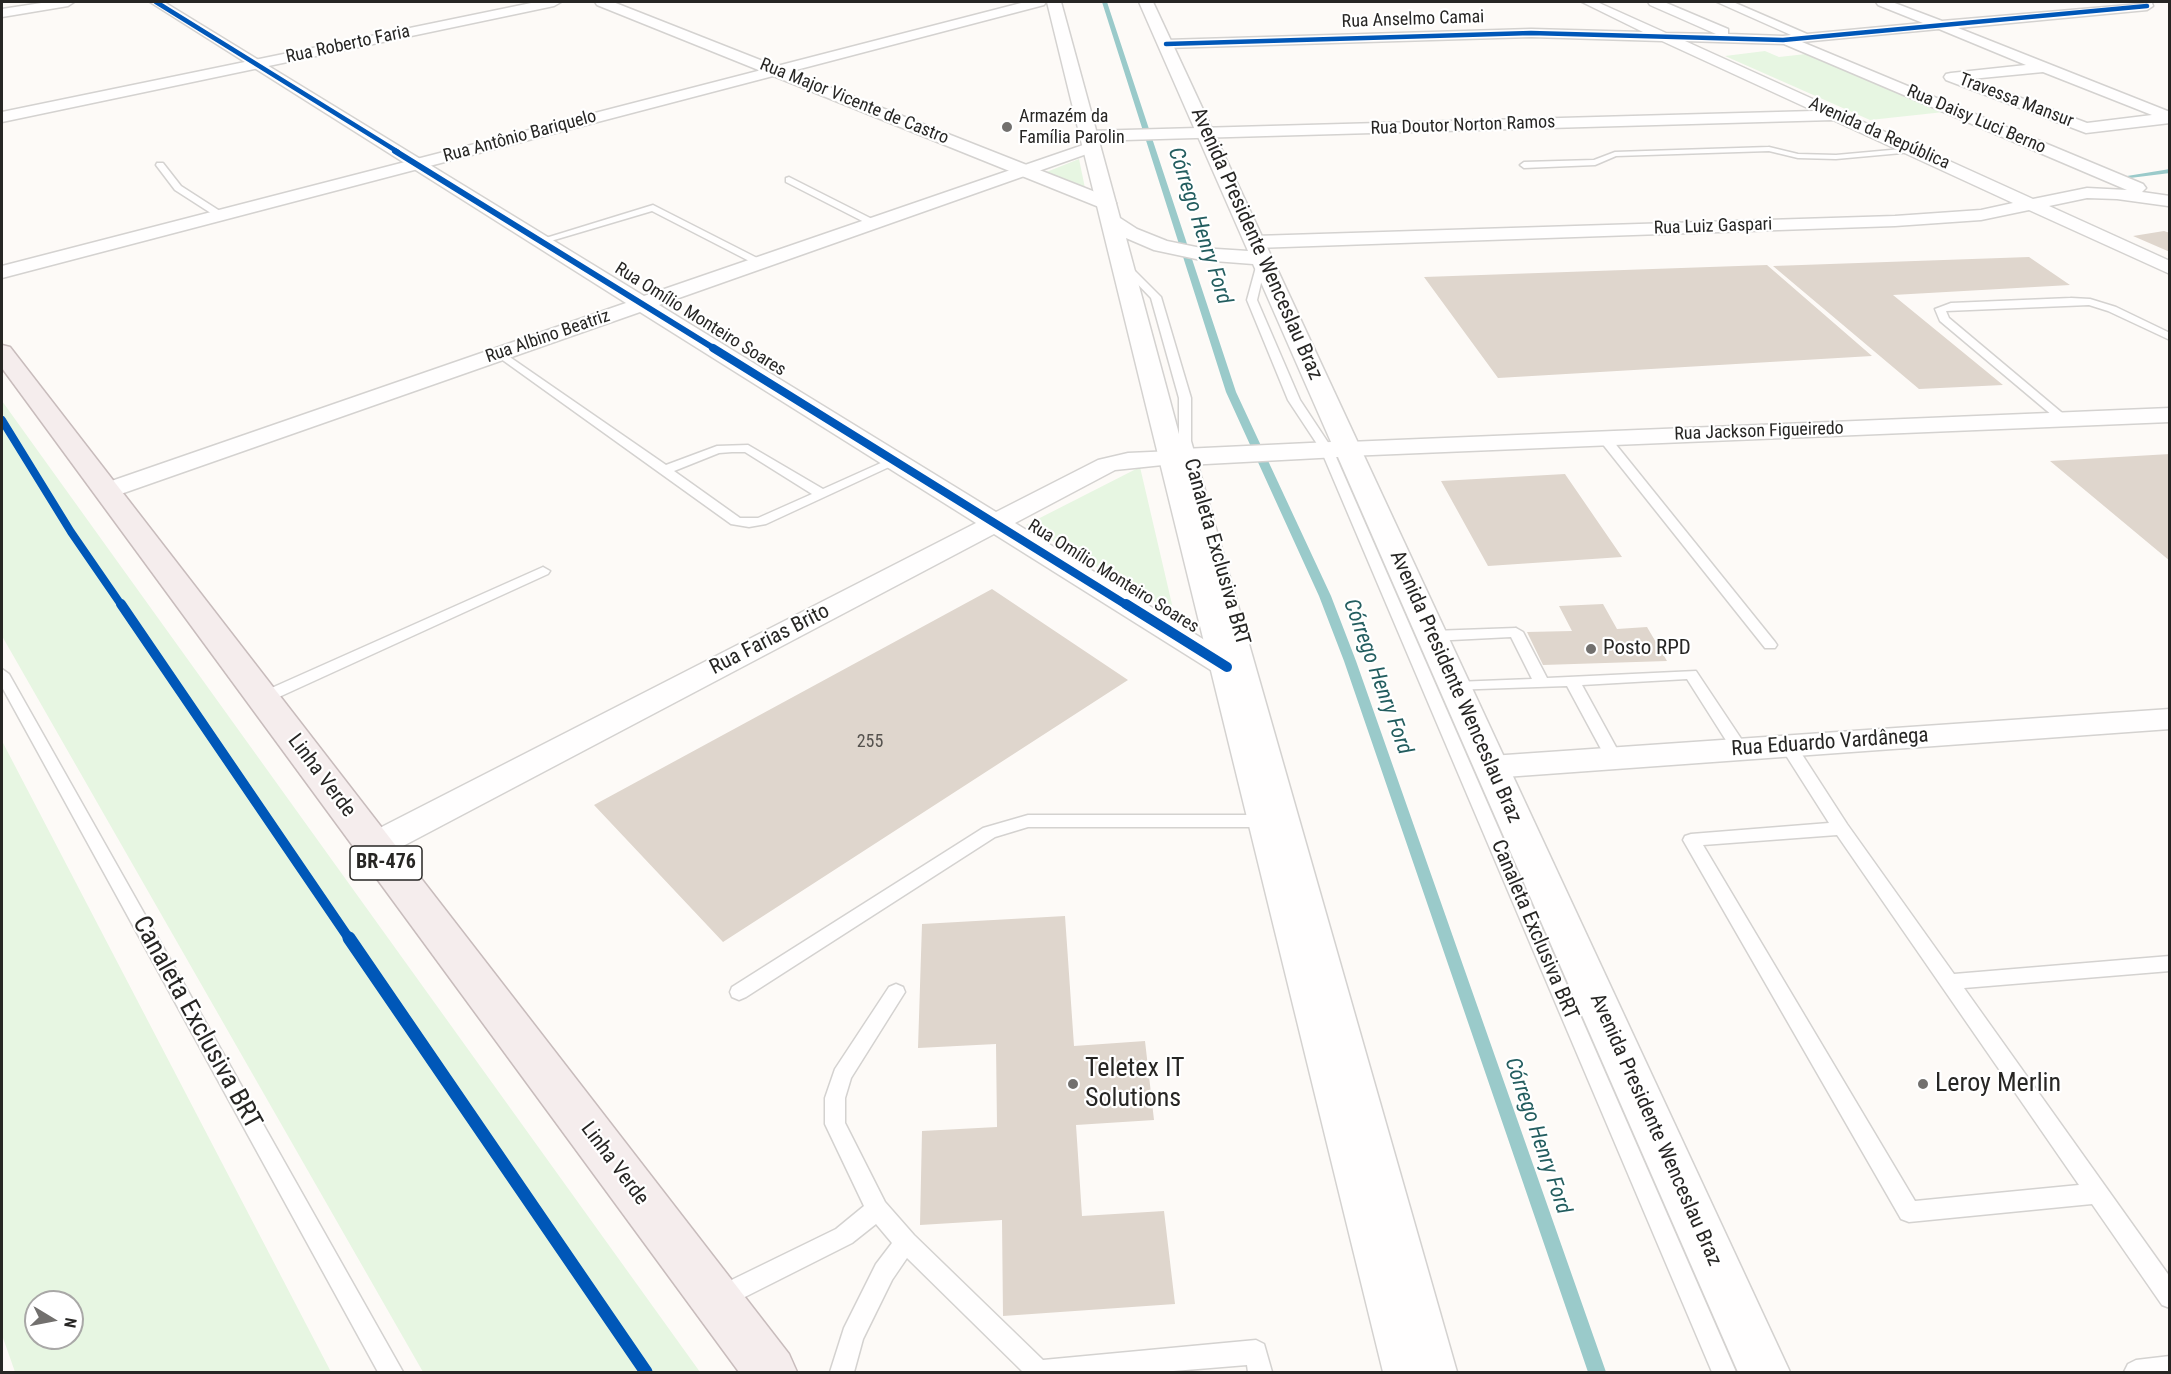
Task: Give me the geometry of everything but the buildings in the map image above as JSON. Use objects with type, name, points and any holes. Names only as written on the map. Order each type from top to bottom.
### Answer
[{"type":"highway","name":"Linha Verde","points":[[2,352],[771,1372]]},
{"type":"main road","name":"Rua Roberto Faria","points":[[2,117],[554,2]]},
{"type":"main road","name":"Rua Major Vicente de Castro","points":[[602,2],[1026,171],[1109,212],[1126,248],[1171,248],[1201,254],[1254,253]]},
{"type":"main road","name":"Rua Antônio Bariquelo","points":[[2,272],[1038,2]]},
{"type":"main road","points":[[1054,2],[1109,212],[1126,248],[1189,457],[1227,667],[1409,1372]]},
{"type":"main road","name":"Avenida Presidente Wenceslau Braz","points":[[1146,2],[1166,44],[1196,133],[1254,253],[1331,450],[1432,636],[1764,1372]]},
{"type":"main road","points":[[1189,457],[1331,450]]},
{"type":"street","points":[[2,13],[68,2]]},
{"type":"street","name":"Rua Omílio Monteiro Soares","points":[[156,2],[1227,667]]},
{"type":"street","name":"Avenida da República","points":[[1588,2],[2169,268]]},
{"type":"street","points":[[1654,2],[1739,39]]},
{"type":"street","points":[[1723,2],[1809,38]]},
{"type":"street","points":[[1882,2],[2169,118]]},
{"type":"street","name":"Rua Anselmo Camai","points":[[1166,44],[1532,33],[1739,39],[1809,38],[2146,6]]},
{"type":"street","name":"Rua Daisy Luci Berno","points":[[1783,39],[2139,189]]},
{"type":"street","name":"Travessa Mansur","points":[[2045,67],[1951,77],[2086,128],[2169,118]]},
{"type":"street","name":"Rua Doutor Norton Ramos","points":[[1090,142],[1122,135],[1836,115]]},
{"type":"street","name":"Rua Albino Beatriz","points":[[106,491],[1026,171],[1090,142]]},
{"type":"street","points":[[2101,193],[2139,189],[2168,201]]},
{"type":"street","name":"Rua Luiz Gaspari","points":[[1254,253],[1981,215],[2076,195],[2101,193],[2168,201]]},
{"type":"street","points":[[2034,224],[2087,208],[2168,201]]},
{"type":"street","name":"Rua Luiz Gaspari","points":[[1254,253],[1855,240],[1987,232]]},
{"type":"street","name":"Rua Jackson Figueiredo","points":[[1331,450],[2169,415]]},
{"type":"street","name":"Rua Farias Brito","points":[[374,846],[1117,462],[1189,457]]},
{"type":"street","name":"Rua Eduardo Vardânega","points":[[1491,767],[2169,719]]},
{"type":"lane","points":[[1524,165],[1595,162],[1615,154],[1769,149],[1798,156],[1836,157],[1913,150]]},
{"type":"lane","points":[[160,165],[178,188],[220,215]]},
{"type":"lane","points":[[789,180],[875,224]]},
{"type":"lane","points":[[541,241],[653,208],[760,264]]},
{"type":"lane","points":[[2063,419],[1944,319],[1940,309],[1951,306],[2090,302],[2112,309],[2169,337]]},
{"type":"lane","points":[[501,354],[736,521],[749,523],[761,521],[896,461]]},
{"type":"lane","points":[[1605,438],[1770,645]]},
{"type":"lane","points":[[665,470],[717,450],[748,449],[822,494]]},
{"type":"lane","name":"Canaleta Exclusiva BRT","points":[[1331,450],[1724,1372]]},
{"type":"lane","name":"Canaleta Exclusiva BRT","points":[[1189,457],[1445,1372]]},
{"type":"lane","points":[[263,698],[543,572]]},
{"type":"lane","points":[[1432,636],[1516,633],[1542,683]]},
{"type":"lane","name":"Canaleta Exclusiva BRT","points":[[2,674],[391,1372]]},
{"type":"lane","points":[[1455,687],[1691,674],[1740,749]]},
{"type":"lane","points":[[1572,681],[1614,758]]},
{"type":"lane","points":[[1788,746],[1841,828],[2169,1297]]},
{"type":"lane","points":[[740,992],[989,832],[1028,821],[1266,821]]},
{"type":"lane","points":[[1841,828],[1691,840],[1909,1212],[2097,1193]]},
{"type":"lane","points":[[1949,982],[2169,963]]},
{"type":"lane","points":[[896,992],[842,1075],[835,1098],[835,1124],[878,1209],[906,1242],[1038,1372],[1256,1352],[1260,1372]]},
{"type":"lane","points":[[716,1299],[804,1258],[844,1236],[878,1209]]},
{"type":"lane","points":[[842,1372],[852,1336],[884,1272],[906,1242]]},
{"type":"lane","points":[[2136,1372],[2169,1368]]},
{"type":"green space","points":[[1765,51],[1779,57],[1806,54],[1944,112],[1870,120],[1725,56]]},
{"type":"green space","points":[[1079,159],[1085,188],[1044,173]]},
{"type":"green space","points":[[2,401],[700,1372],[423,1372],[2,636]]},
{"type":"green space","points":[[1140,467],[1174,613],[1026,525]]},
{"type":"green space","points":[[2,741],[331,1372],[15,1372],[2,1335]]},
{"type":"waterway","name":"Córrego Henry Ford","points":[[1104,2],[1231,392],[1325,596],[1350,661],[1597,1372]]},
{"type":"waterway","points":[[2130,176],[2170,171]]},
{"type":"cycle path","points":[[156,2],[1227,667]]},
{"type":"cycle path","points":[[1166,44],[1531,33],[1783,40],[2147,6]]},
{"type":"cycle path","points":[[2,420],[71,532],[646,1372]]},
{"type":"place","name":"Armazém da Família Parolin","points":[[1007,127]]},
{"type":"place","name":"Posto RPD","points":[[1591,649]]},
{"type":"place","name":"Teletex IT Solutions","points":[[1073,1084]]},
{"type":"place","name":"Leroy Merlin","points":[[1923,1084]]}]
